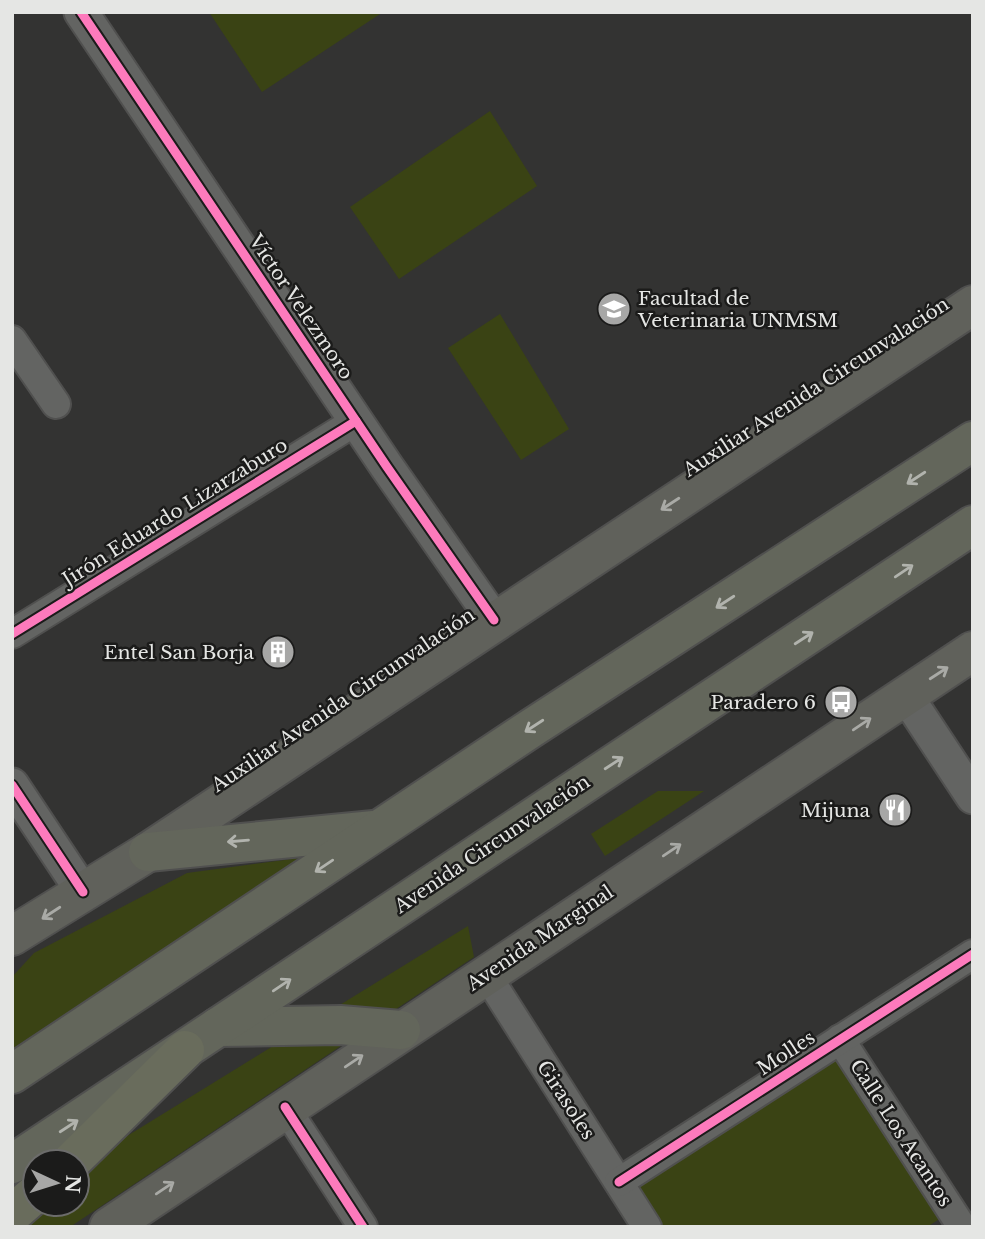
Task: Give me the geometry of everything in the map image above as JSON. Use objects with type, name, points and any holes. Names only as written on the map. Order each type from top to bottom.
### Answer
[{"type":"highway","points":[[85,1148],[185,1050]]},
{"type":"main road","name":"Auxiliar Avenida Circunvalación","points":[[12,936],[148,852],[973,305]]},
{"type":"main road","points":[[12,1074],[379,829],[973,441]]},
{"type":"main road","name":"Avenida Circunvalación","points":[[12,1164],[973,525]]},
{"type":"main road","name":"Avenida Marginal","points":[[109,1227],[285,1107],[973,651]]},
{"type":"main road","points":[[148,852],[379,829]]},
{"type":"main road","points":[[218,1027],[328,1025],[401,1030]]},
{"type":"street","name":"Víctor Velezmoro","points":[[81,12],[356,421],[495,620]]},
{"type":"street","points":[[12,340],[56,404]]},
{"type":"street","name":"Jirón Eduardo Lizarzaburo","points":[[12,634],[356,421]]},
{"type":"street","points":[[905,694],[973,797]]},
{"type":"street","points":[[12,786],[83,892]]},
{"type":"street","name":"Molles","points":[[618,1182],[973,954]]},
{"type":"street","name":"Girasoles","points":[[486,974],[648,1227]]},
{"type":"street","name":"Calle Los Acantos","points":[[840,1039],[957,1225]]},
{"type":"street","points":[[285,1107],[363,1227]]},
{"type":"green space","points":[[209,12],[383,12],[262,92]]},
{"type":"green space","points":[[490,111],[537,186],[399,279],[350,207]]},
{"type":"green space","points":[[500,314],[569,429],[521,460],[448,348]]},
{"type":"green space","points":[[658,791],[704,791],[605,856],[591,834]]},
{"type":"green space","points":[[300,858],[12,1049],[12,977],[34,953],[187,873]]},
{"type":"green space","points":[[468,926],[474,957],[91,1213],[91,1162],[106,1149]]},
{"type":"green space","points":[[838,1049],[944,1216],[927,1227],[655,1227],[629,1184]]},
{"type":"green space","points":[[29,1218],[83,1218],[70,1227],[19,1227]]},
{"type":"cycle path","points":[[81,12],[387,467],[494,620]]},
{"type":"cycle path","points":[[12,634],[356,421]]},
{"type":"cycle path","points":[[12,785],[83,892]]},
{"type":"cycle path","points":[[619,1182],[973,954]]},
{"type":"cycle path","points":[[285,1107],[363,1227]]},
{"type":"place","name":"Facultad de Veterinaria UNMSM","points":[[614,309]]},
{"type":"place","name":"Entel San Borja","points":[[278,652]]},
{"type":"place","name":"Paradero 6","points":[[841,702]]},
{"type":"place","name":"Mijuna","points":[[895,810]]}]
